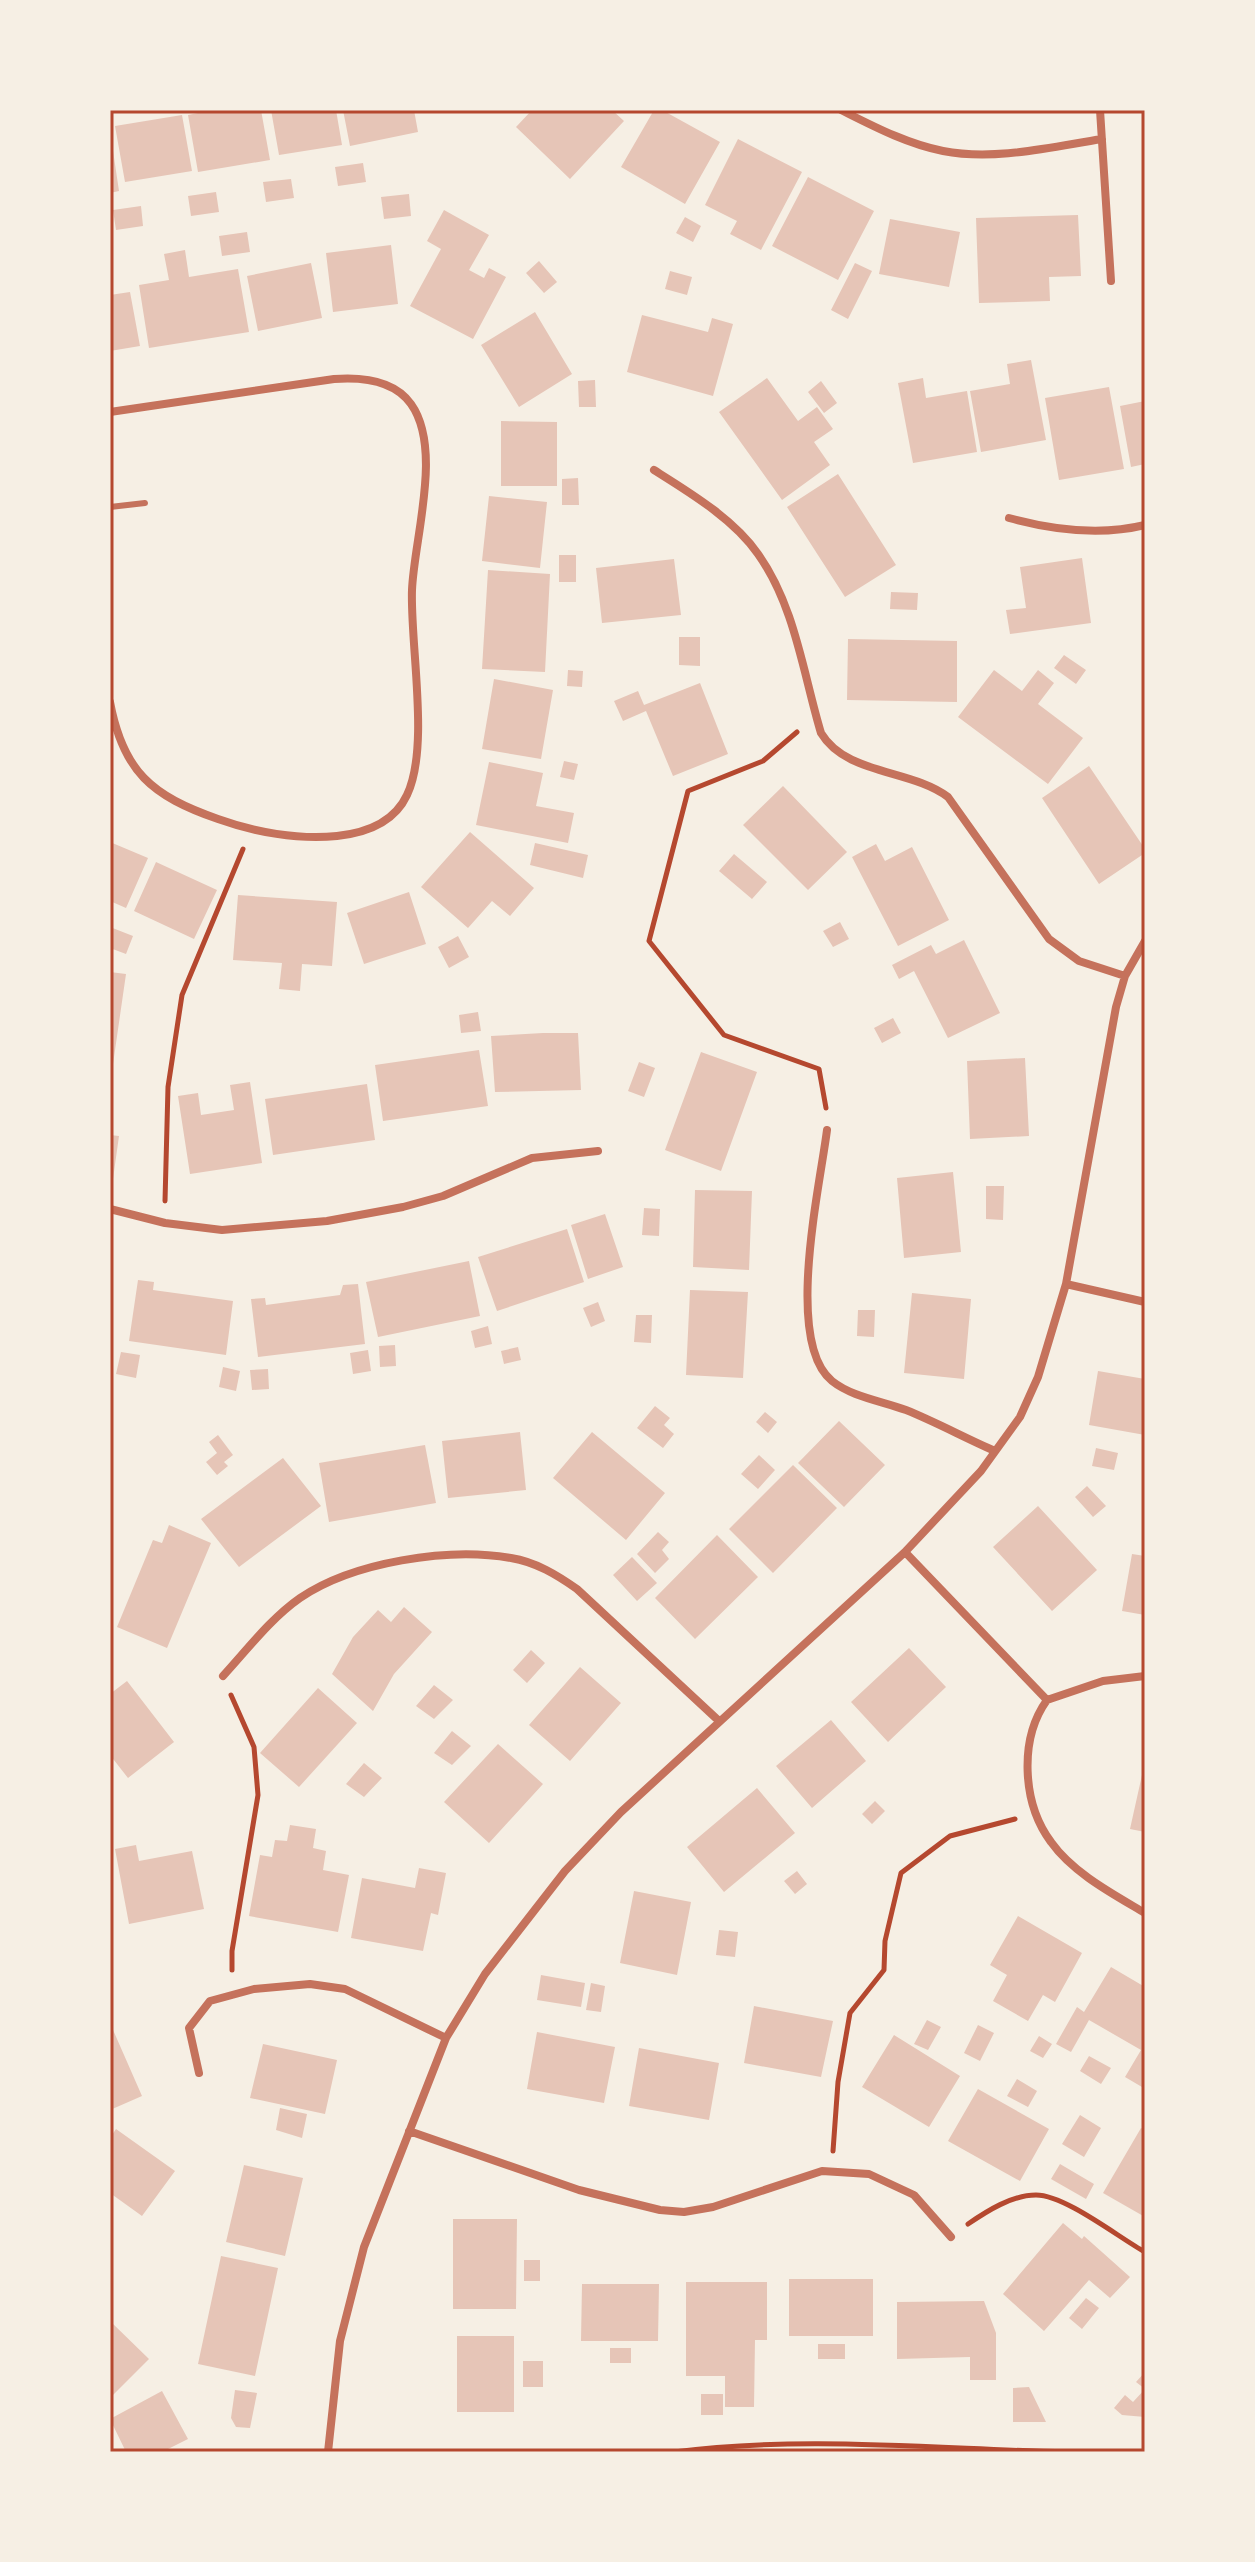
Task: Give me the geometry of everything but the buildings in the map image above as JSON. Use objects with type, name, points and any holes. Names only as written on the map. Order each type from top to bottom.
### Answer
[{"type":"street","points":[[841,110],[878,128],[945,151],[1022,151],[1102,139]]},
{"type":"street","points":[[1100,110],[1111,281]]},
{"type":"street","points":[[110,412],[350,378],[395,390],[413,406],[425,470],[412,596],[416,760],[407,796],[378,826],[359,834],[305,836],[250,829],[196,812],[146,781],[119,746],[110,702]]},
{"type":"street","points":[[654,470],[717,515],[757,552],[782,597],[816,716],[828,745],[840,753],[919,780],[948,797],[1049,939],[1079,961],[1125,976]]},
{"type":"street","points":[[1009,518],[1049,529],[1093,530],[1145,525]]},
{"type":"street","points":[[328,2452],[340,2341],[364,2247],[446,2038],[485,1974],[565,1871],[621,1812],[905,1552],[967,1488],[1020,1417],[1038,1377],[1066,1284],[1116,1007],[1125,976],[1145,941]]},
{"type":"street","points":[[827,1130],[807,1291],[808,1338],[820,1364],[834,1383],[905,1410],[995,1451]]},
{"type":"street","points":[[110,1209],[165,1223],[241,1230],[370,1214],[443,1196],[532,1158],[598,1151]]},
{"type":"street","points":[[1066,1284],[1145,1302]]},
{"type":"street","points":[[905,1552],[1047,1700]]},
{"type":"street","points":[[223,1676],[281,1614],[310,1592],[343,1575],[409,1560],[512,1558],[555,1574],[577,1589],[719,1721]]},
{"type":"street","points":[[1145,1676],[1103,1681],[1047,1700],[1033,1725],[1028,1759],[1040,1823],[1052,1843],[1066,1857],[1145,1913]]},
{"type":"street","points":[[199,2073],[189,2028],[210,2001],[232,1995],[310,1984],[345,1989],[446,2038]]},
{"type":"street","points":[[409,2131],[579,2190],[660,2210],[684,2212],[713,2207],[831,2171],[869,2174],[892,2182],[914,2195],[951,2237]]},
{"type":"lane","points":[[110,507],[145,503]]},
{"type":"path","points":[[816,716],[763,761],[688,791],[649,941],[724,1035],[819,1069],[826,1096],[827,1130]]},
{"type":"path","points":[[165,1223],[168,1087],[182,995],[250,829]]},
{"type":"path","points":[[223,1676],[254,1747],[258,1795],[232,1951],[232,1995]]},
{"type":"path","points":[[831,2171],[838,2082],[850,2013],[884,1970],[885,1941],[901,1873],[950,1836],[1016,1819]]},
{"type":"path","points":[[951,2237],[993,2207],[1034,2195],[1055,2199],[1145,2252]]},
{"type":"path","points":[[674,2452],[715,2446],[780,2445],[1065,2452]]}]
